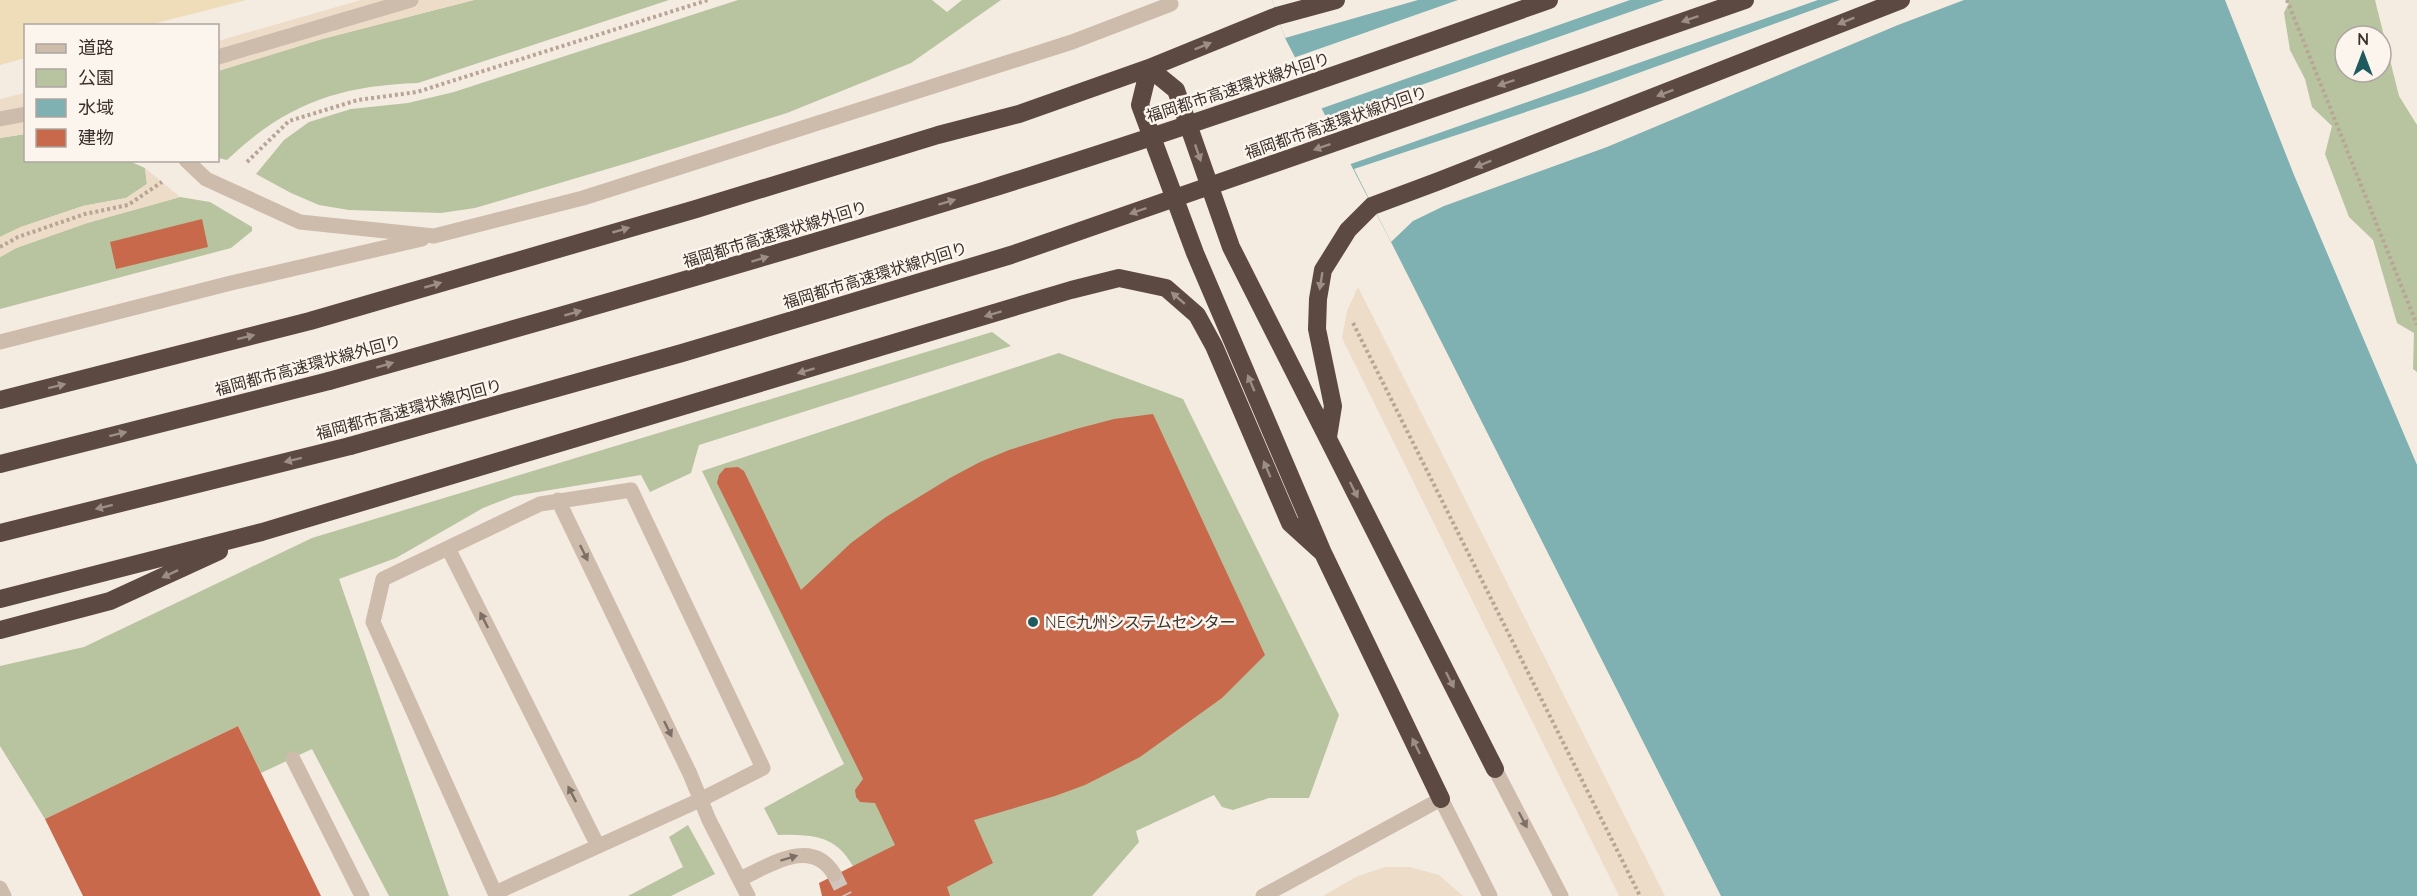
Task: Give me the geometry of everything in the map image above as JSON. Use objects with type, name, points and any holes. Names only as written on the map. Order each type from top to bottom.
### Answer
[{"type":"highway","points":[[0,400],[310,321],[938,135],[1019,114],[1149,68],[1277,16],[1336,0]]},
{"type":"highway","name":"福岡都市高速環状線外回り","points":[[0,464],[329,381],[661,289],[986,190],[1310,84],[1550,0]]},
{"type":"highway","name":"福岡都市高速環状線内回り","points":[[0,533],[350,446],[694,350],[1011,255],[1745,0]]},
{"type":"highway","points":[[1328,437],[1333,406],[1317,329],[1318,299],[1323,270],[1348,230],[1372,206],[1901,0]]},
{"type":"highway","points":[[1149,68],[1176,90],[1231,247],[1496,769]]},
{"type":"highway","points":[[1149,68],[1140,105],[1195,253],[1323,553],[1441,799]]},
{"type":"highway","points":[[0,599],[262,532],[1071,290],[1119,278],[1166,288],[1197,315],[1214,346],[1290,523],[1323,553]]},
{"type":"highway","points":[[0,630],[110,602],[262,532]]},
{"type":"street","points":[[219,57],[411,0]]},
{"type":"street","points":[[0,342],[231,283],[434,236],[583,198],[1072,42],[1171,4],[1169,0]]},
{"type":"street","points":[[0,119],[24,114]]},
{"type":"street","points":[[188,162],[206,179],[300,222],[434,236]]},
{"type":"street","points":[[632,490],[763,768],[700,800],[495,893],[373,622],[383,579],[448,548],[540,504],[632,490]]},
{"type":"street","points":[[558,500],[690,774],[742,890],[792,855],[811,856],[828,864],[834,874]]},
{"type":"street","points":[[448,548],[598,846]]},
{"type":"street","points":[[293,759],[362,896]]},
{"type":"street","points":[[1496,769],[1561,896]]},
{"type":"street","points":[[1263,896],[1441,799],[1490,896]]},
{"type":"street","points":[[0,888],[4,896]]},
{"type":"path","points":[[0,248],[18,237],[85,214],[128,205],[162,182],[206,179],[245,164],[289,121],[358,100],[417,92],[708,0]]},
{"type":"path","points":[[2287,0],[2417,325]]},
{"type":"path","points":[[1353,321],[1640,896]]},
{"type":"green space","points":[[474,0],[669,0],[418,83],[362,88],[314,102],[270,125],[227,160],[219,158],[219,71],[322,39]]},
{"type":"green space","points":[[738,0],[932,0],[947,12],[962,0],[1001,0],[911,63],[787,113],[475,208],[441,213],[349,210],[319,205],[256,174],[284,140],[309,122],[351,109],[408,103],[454,92]]},
{"type":"green space","points":[[2290,0],[2375,0],[2381,24],[2333,24],[2333,84],[2393,84],[2393,72],[2399,96],[2417,125],[2417,372],[2413,369],[2414,333],[2397,323],[2373,240],[2349,217],[2325,154],[2332,126],[2312,107],[2305,79],[2290,50],[2284,13]]},
{"type":"green space","points":[[24,134],[24,162],[131,162],[145,168],[147,184],[126,198],[83,206],[21,227],[0,237],[0,138]]},
{"type":"green space","points":[[180,197],[210,202],[252,227],[252,231],[231,248],[0,309],[0,257],[16,248],[87,223]]},
{"type":"green space","points":[[992,332],[1011,346],[699,445],[691,473],[650,492],[641,475],[514,496],[483,508],[396,558],[339,579],[449,896],[389,896],[312,749],[261,773],[238,726],[45,819],[0,746],[0,666],[84,647],[312,538]]},
{"type":"green space","points":[[1059,353],[1183,399],[1339,715],[1309,798],[1269,798],[1233,810],[1222,807],[1214,795],[1136,831],[1139,842],[1092,896],[867,896],[852,865],[836,846],[813,837],[778,835],[764,808],[844,764],[702,471]]},
{"type":"green space","points":[[688,825],[715,874],[671,896],[628,896],[683,867],[669,837]]},
{"type":"sand","points":[[0,0],[246,0],[153,24],[24,24],[24,58],[0,65]]},
{"type":"shaded area","points":[[361,0],[474,0],[322,39],[219,71],[219,41]]},
{"type":"shaded area","points":[[24,93],[24,134],[0,138],[0,99]]},
{"type":"shaded area","points":[[145,168],[180,197],[87,223],[16,248],[0,257],[0,237],[21,227],[83,206],[126,198],[147,184]]},
{"type":"shaded area","points":[[1358,287],[1665,896],[1619,896],[1342,338],[1347,311]]},
{"type":"shaded area","points":[[1385,867],[1410,867],[1439,875],[1463,896],[1323,896],[1356,877]]},
{"type":"water","points":[[1272,0],[2225,0],[2294,175],[2417,465],[2417,896],[1721,896],[1391,242],[1285,38]]},
{"type":"pier","points":[[1272,0],[1418,0],[1285,38]]},
{"type":"pier","points":[[1458,0],[1630,0],[1320,109],[1293,58]]},
{"type":"pier","points":[[1664,0],[1818,0],[1348,165],[1324,119]]},
{"type":"pier","points":[[1840,0],[1964,0],[1898,25],[1607,147],[1444,206],[1413,221],[1391,242],[1354,169],[1583,93]]},
{"type":"building","points":[[202,219],[208,247],[116,269],[110,242]]},
{"type":"building","name":"NEC九州システムセンター","points":[[1153,414],[1265,655],[1222,698],[1140,757],[1085,785],[974,820],[993,863],[947,887],[950,896],[822,896],[819,883],[895,845],[875,803],[860,802],[856,797],[855,790],[863,779],[717,483],[719,475],[725,468],[738,467],[744,471],[801,590],[851,543],[886,517],[980,462],[1009,450],[1076,429],[1114,419]]},
{"type":"building","points":[[238,726],[321,896],[83,896],[45,819]]},
{"type":"tunnel","points":[[834,874],[845,896]]},
{"type":"place","name":"NEC九州システムセンター","points":[[1033,622]]}]
